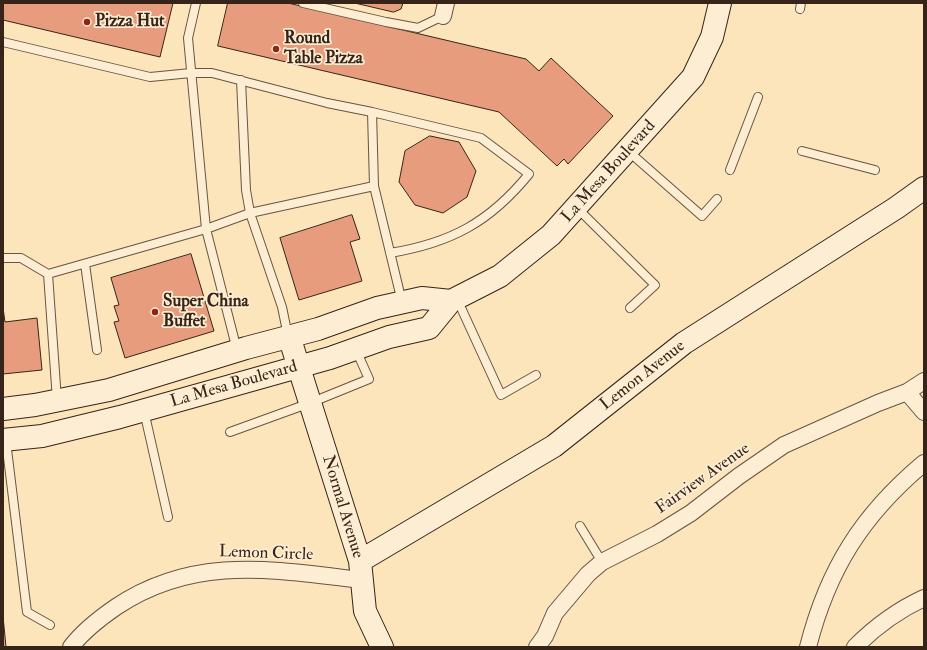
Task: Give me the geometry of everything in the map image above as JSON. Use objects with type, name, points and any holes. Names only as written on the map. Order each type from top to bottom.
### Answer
[{"type":"main road","name":"La Mesa Boulevard","points":[[5,440],[42,436],[144,410],[330,358],[389,337],[430,328],[454,300],[500,276],[551,236],[627,151],[693,77],[712,37],[720,3]]},
{"type":"main road","name":"Lemon Avenue","points":[[361,570],[554,446],[684,343],[896,208],[924,188]]},
{"type":"main road","name":"La Mesa Boulevard","points":[[3,409],[35,406],[109,390],[318,328],[376,308],[422,298],[454,300]]},
{"type":"main road","name":"Normal Avenue","points":[[289,336],[361,570],[365,611],[382,647]]},
{"type":"street","name":"Fairview Avenue","points":[[544,643],[555,613],[588,574],[602,562],[657,534],[691,513],[739,476],[784,445],[878,403],[907,392],[924,381]]},
{"type":"street","points":[[907,392],[924,412]]},
{"type":"street","points":[[808,647],[822,601],[848,548],[864,524],[883,501],[924,463]]},
{"type":"street","name":"Lemon Circle","points":[[71,647],[107,613],[126,600],[168,581],[190,575],[212,570],[235,569],[361,570]]},
{"type":"street","points":[[855,647],[897,612],[924,598]]},
{"type":"lane","points":[[196,3],[188,38],[206,229],[237,351]]},
{"type":"lane","points":[[303,3],[418,28],[444,10]]},
{"type":"lane","points":[[3,42],[150,77],[191,73],[212,73],[327,103],[482,138],[529,174],[504,202],[473,225],[457,234],[435,243],[413,250],[390,253]]},
{"type":"lane","points":[[241,80],[246,190],[250,213],[282,307],[289,336]]},
{"type":"lane","points":[[730,170],[758,97]]},
{"type":"lane","points":[[372,112],[374,186],[402,302]]},
{"type":"lane","points":[[627,151],[702,216],[717,199]]},
{"type":"lane","points":[[802,151],[875,170]]},
{"type":"lane","points":[[3,258],[21,258],[48,274],[206,229],[250,213],[374,186]]},
{"type":"lane","points":[[576,207],[655,284],[630,308]]},
{"type":"lane","points":[[85,264],[97,350]]},
{"type":"lane","points":[[48,274],[57,401]]},
{"type":"lane","points":[[454,300],[501,395],[536,375]]},
{"type":"lane","points":[[230,432],[310,403],[369,379],[356,349]]},
{"type":"lane","points":[[144,410],[168,517]]},
{"type":"lane","points":[[5,440],[27,612],[50,625]]},
{"type":"lane","points":[[580,526],[602,562]]},
{"type":"building","points":[[3,3],[173,3],[160,57],[3,20]]},
{"type":"building","points":[[228,3],[288,3],[526,59],[539,71],[551,58],[613,116],[568,164],[564,159],[557,166],[499,112],[218,46]]},
{"type":"building","points":[[355,3],[403,3],[401,9],[394,12]]},
{"type":"building","points":[[430,136],[459,142],[476,171],[467,197],[443,213],[415,205],[399,182],[405,151]]},
{"type":"building","points":[[352,215],[360,239],[350,242],[362,281],[299,300],[280,238]]},
{"type":"building","points":[[191,254],[214,331],[125,358],[114,322],[119,321],[114,306],[119,305],[111,278]]},
{"type":"building","points":[[3,308],[5,322],[37,318],[42,370],[3,374]]},
{"type":"building","points":[[3,616],[6,647],[3,647]]},
{"type":"place","name":"Pizza Hut","points":[[87,22]]},
{"type":"place","name":"Round Table Pizza","points":[[276,49]]},
{"type":"place","name":"Super China Buffet","points":[[155,312]]}]
